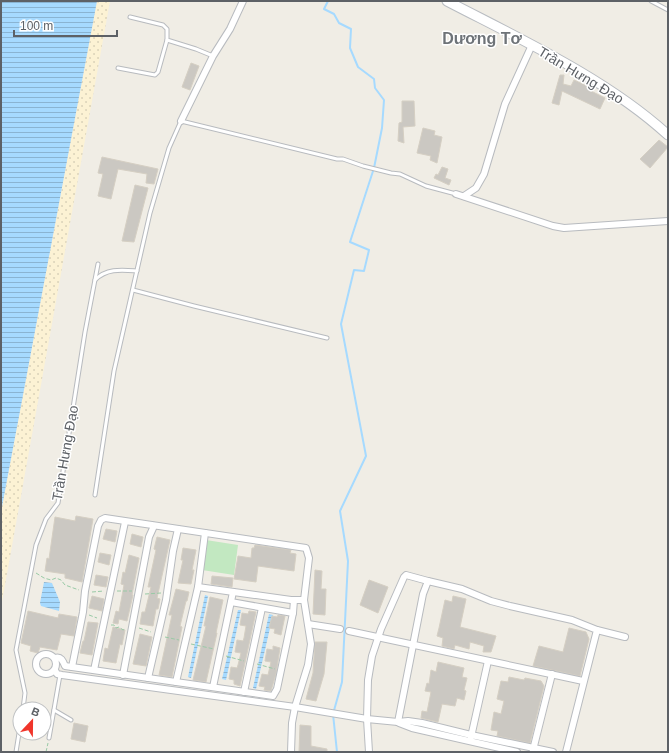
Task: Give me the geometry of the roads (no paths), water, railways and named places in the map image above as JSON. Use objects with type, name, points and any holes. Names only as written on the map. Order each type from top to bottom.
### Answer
[{"type":"main road","name":"Trần Hưng Đạo","points":[[447,1],[532,45],[600,84],[637,110],[668,135]]},
{"type":"street","points":[[181,120],[213,56],[230,29],[243,1]]},
{"type":"street","points":[[464,196],[476,188],[484,174],[505,104],[532,45]]},
{"type":"street","points":[[456,194],[553,226],[564,228],[668,221]]},
{"type":"street","points":[[72,667],[83,612],[85,591],[98,526],[101,520],[106,518],[306,548],[309,558],[304,600],[311,644],[308,665],[295,707],[292,723],[291,752]]},
{"type":"street","points":[[94,670],[125,522]]},
{"type":"street","points":[[123,675],[149,538],[154,526]]},
{"type":"street","points":[[148,678],[166,596],[178,529]]},
{"type":"street","points":[[176,682],[198,587],[205,533]]},
{"type":"street","points":[[369,752],[367,719],[368,680],[372,656],[378,638],[406,575],[462,589],[491,601],[572,620],[597,630],[625,637]]},
{"type":"street","points":[[398,722],[423,594],[428,581]]},
{"type":"street","points":[[198,587],[294,600],[304,600]]},
{"type":"street","points":[[214,687],[233,592]]},
{"type":"street","points":[[55,670],[49,674],[42,674],[37,670],[36,663],[38,657],[44,654],[51,655],[54,658],[60,658],[63,660],[65,666],[273,696],[293,613],[294,600]]},
{"type":"street","points":[[231,602],[293,613]]},
{"type":"street","points":[[244,692],[262,608]]},
{"type":"street","points":[[308,624],[340,629]]},
{"type":"street","points":[[566,752],[597,630]]},
{"type":"street","points":[[349,631],[583,681]]},
{"type":"street","points":[[54,658],[56,663],[55,670],[57,674],[60,675],[295,707],[367,719],[398,722],[408,727],[533,750],[553,752]]},
{"type":"street","points":[[471,738],[488,661]]},
{"type":"street","points":[[533,750],[552,674]]},
{"type":"street","points":[[471,738],[516,752]]},
{"type":"lane","points":[[651,1],[668,10]]},
{"type":"lane","points":[[118,68],[155,75],[158,72],[167,40],[166,26],[130,17]]},
{"type":"lane","points":[[167,40],[213,56]]},
{"type":"lane","points":[[95,495],[114,371],[150,213],[169,148],[181,120],[400,174],[426,186],[456,194]]},
{"type":"lane","name":"Trần Hưng Đạo","points":[[24,701],[26,693],[16,650],[36,545],[46,519],[58,503],[85,332],[98,264]]},
{"type":"lane","points":[[95,280],[99,276],[116,270],[137,271]]},
{"type":"lane","points":[[133,290],[327,338]]},
{"type":"lane","points":[[52,721],[60,675]]},
{"type":"lane","points":[[54,710],[72,720]]},
{"type":"lane","points":[[16,752],[18,741]]},
{"type":"water","points":[[1,1],[97,1],[1,512]]},
{"type":"water","points":[[44,582],[52,583],[60,602],[59,611],[41,606],[40,603]]},
{"type":"water","points":[[205,595],[208,596],[191,678],[188,677]]},
{"type":"water","points":[[238,610],[241,610],[226,680],[222,679]]},
{"type":"water","points":[[269,614],[273,615],[256,689],[253,688]]},
{"type":"waterway","points":[[328,1],[324,9],[334,14],[339,23],[351,29],[350,48],[358,67],[374,79],[375,88],[384,100],[382,128],[374,168],[350,242],[369,250],[364,271],[354,270],[341,324],[366,456],[340,511],[348,561],[342,682],[333,714],[337,752]]},
{"type":"district","name":"Dương Tơ","points":[[482,38]]}]
